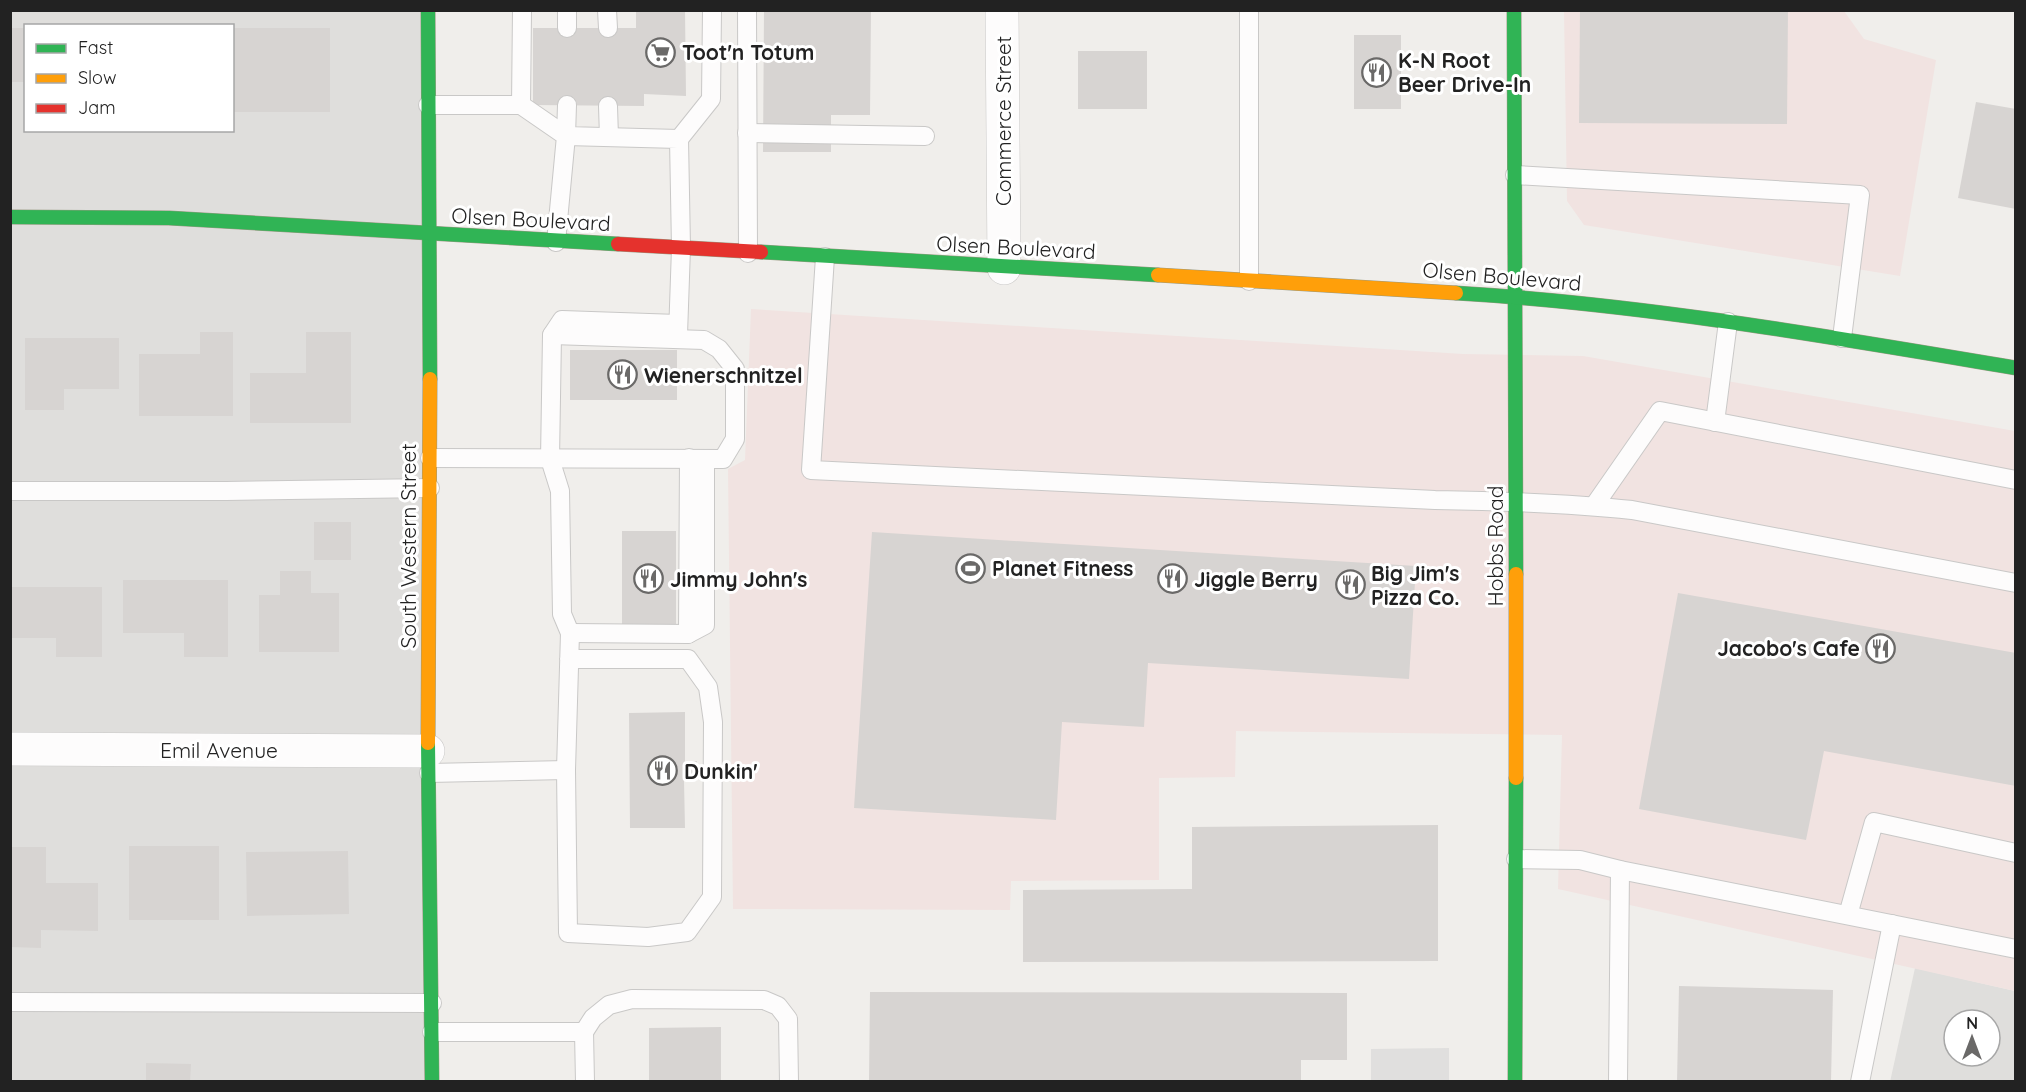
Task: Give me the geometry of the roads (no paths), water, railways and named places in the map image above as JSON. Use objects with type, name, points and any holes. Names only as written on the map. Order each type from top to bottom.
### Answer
[{"type":"main road","name":"South Western Street","points":[[428,10],[429,762],[432,1082]]},
{"type":"main road","name":"Hobbs Road","points":[[1514,10],[1515,1082]]},
{"type":"main road","name":"Olsen Boulevard","points":[[10,217],[169,218],[1514,296],[1842,338],[2016,368]]},
{"type":"street","name":"Commerce Street","points":[[1002,10],[1004,268]]},
{"type":"street","name":"Emil Avenue","points":[[10,749],[429,762]]},
{"type":"lane","points":[[521,105],[522,10]]},
{"type":"lane","points":[[678,331],[681,248],[679,139],[711,99],[712,10]]},
{"type":"lane","points":[[747,10],[748,253]]},
{"type":"lane","points":[[1249,10],[1249,281]]},
{"type":"lane","points":[[428,105],[521,105],[566,136],[679,139]]},
{"type":"lane","points":[[556,242],[567,105]]},
{"type":"lane","points":[[608,106],[609,137]]},
{"type":"lane","points":[[747,133],[925,136]]},
{"type":"lane","points":[[1515,175],[1860,195],[1842,338]]},
{"type":"lane","points":[[825,257],[811,470],[1424,500],[1516,501],[1594,506],[1632,510],[2016,583]]},
{"type":"lane","points":[[1715,422],[1728,322]]},
{"type":"lane","points":[[430,458],[550,459],[706,459],[735,439],[735,369],[719,349],[704,340],[678,331],[552,335],[550,459],[560,491],[562,614],[570,633],[569,659],[566,770],[568,933],[648,937],[687,932],[712,897],[713,722],[708,687],[688,659],[569,659]]},
{"type":"lane","points":[[1594,506],[1660,411],[2016,480]]},
{"type":"lane","points":[[570,633],[688,634],[706,459]]},
{"type":"lane","points":[[10,491],[430,488]]},
{"type":"lane","points":[[429,762],[566,770]]},
{"type":"lane","points":[[1848,915],[1874,822],[2016,853]]},
{"type":"lane","points":[[1516,859],[1580,860],[2016,949]]},
{"type":"lane","points":[[1618,1082],[1620,870]]},
{"type":"lane","points":[[1860,1082],[1892,924]]},
{"type":"lane","points":[[585,1082],[584,1032],[592,1017],[609,1005],[632,999],[764,1000],[778,1006],[788,1019],[789,1082]]},
{"type":"lane","points":[[10,1002],[432,1003]]},
{"type":"lane","points":[[432,1032],[584,1032]]},
{"type":"place","name":"Toot'n Totum","points":[[661,52]]},
{"type":"place","name":"K-N Root Beer Drive-In","points":[[1377,72]]},
{"type":"place","name":"Wienerschnitzel","points":[[623,375]]},
{"type":"place","name":"Planet Fitness","points":[[971,568]]},
{"type":"place","name":"Jimmy John's","points":[[649,579]]},
{"type":"place","name":"Jiggle Berry","points":[[1173,579]]},
{"type":"place","name":"Big Jim's Pizza Co.","points":[[1350,585]]},
{"type":"place","name":"Jacobo's Cafe","points":[[1881,648]]},
{"type":"place","name":"Dunkin'","points":[[663,771]]}]
